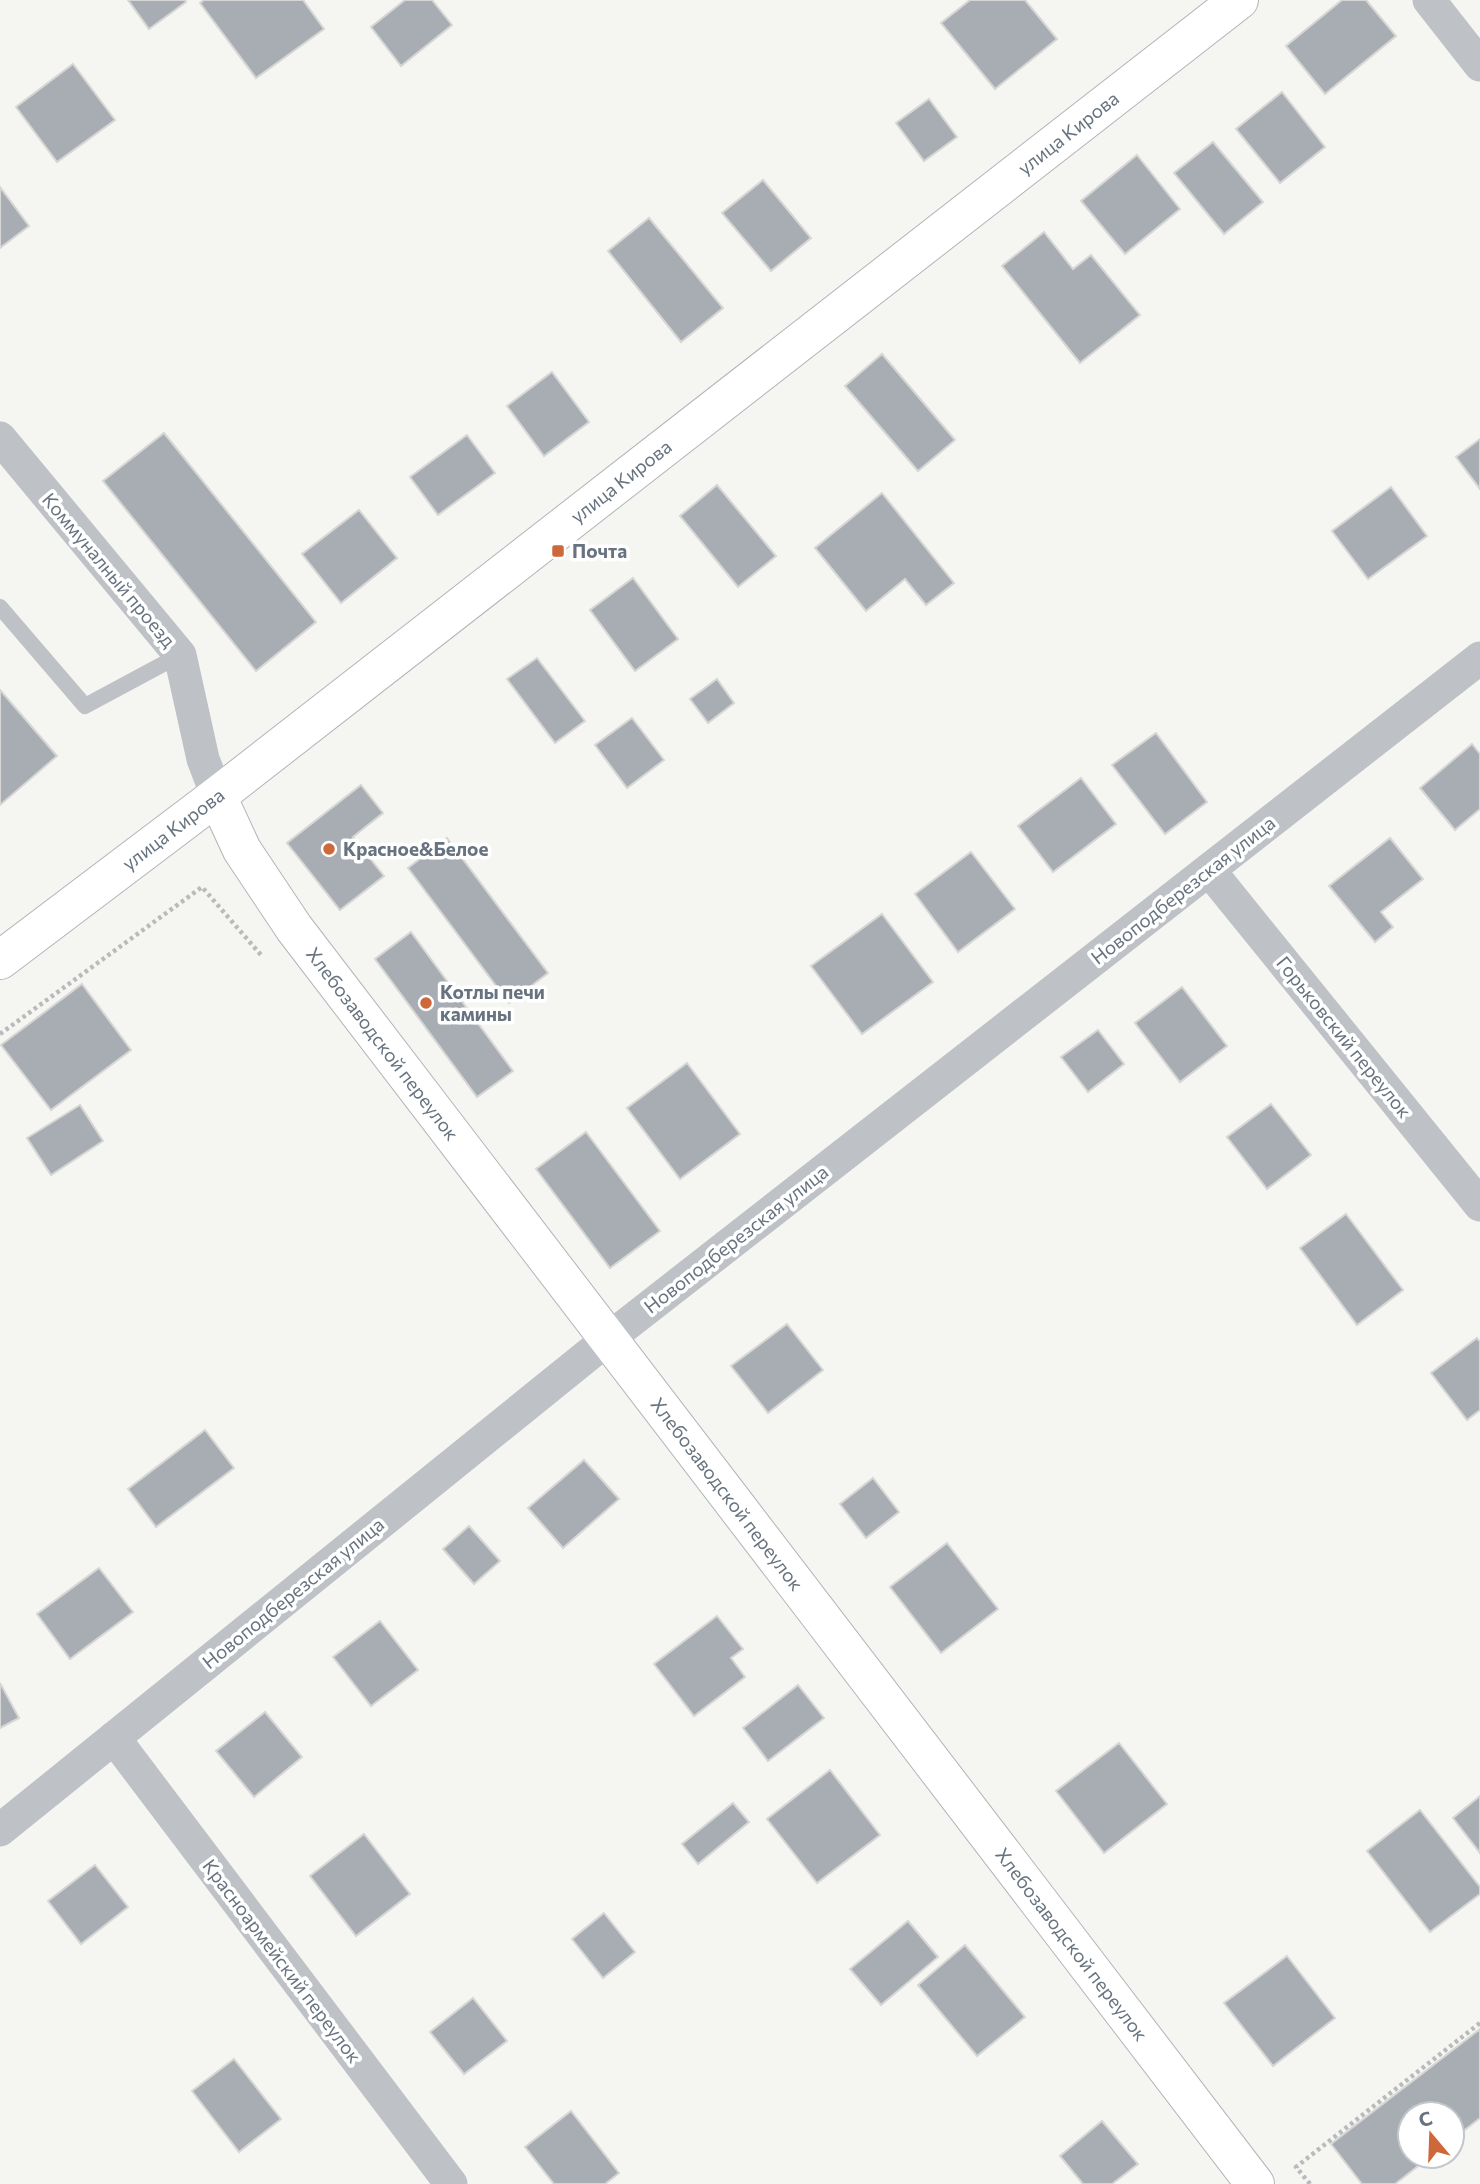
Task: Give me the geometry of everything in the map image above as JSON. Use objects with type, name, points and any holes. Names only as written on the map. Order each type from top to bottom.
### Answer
[{"type":"street","name":"улица Кирова","points":[[0,960],[217,796],[1239,0]]},
{"type":"street","points":[[1429,0],[1480,65]]},
{"type":"street","name":"Коммуналный проезд","points":[[0,438],[180,655],[203,759],[217,796]]},
{"type":"street","name":"Новоподберезская улица","points":[[0,1830],[608,1339],[1480,658]]},
{"type":"street","name":"Хлебозаводской переулок","points":[[217,796],[242,850],[294,928],[1255,2184]]},
{"type":"street","name":"Горьковский переулок","points":[[1209,870],[1480,1205]]},
{"type":"street","name":"Красноармейский переулок","points":[[114,1738],[451,2184]]},
{"type":"lane","points":[[0,607],[85,706],[180,655]]},
{"type":"path","points":[[0,1034],[202,887],[260,955],[294,928]]},
{"type":"path","points":[[1310,2184],[1296,2167],[1480,2023]]},
{"type":"building","points":[[128,0],[185,0],[186,2],[149,29]]},
{"type":"building","points":[[204,0],[303,0],[324,29],[256,78],[200,3]]},
{"type":"building","points":[[405,0],[432,0],[452,25],[401,66],[371,27]]},
{"type":"building","points":[[970,0],[1025,0],[1057,39],[995,89],[941,23]]},
{"type":"building","points":[[1342,0],[1366,0],[1396,36],[1325,94],[1286,46]]},
{"type":"building","points":[[73,64],[115,120],[57,162],[16,107]]},
{"type":"building","points":[[1282,92],[1325,147],[1280,183],[1236,129]]},
{"type":"building","points":[[929,99],[957,137],[924,161],[896,123]]},
{"type":"building","points":[[1213,142],[1263,202],[1224,234],[1174,173]]},
{"type":"building","points":[[1137,155],[1180,209],[1125,254],[1081,201]]},
{"type":"building","points":[[763,180],[811,238],[771,271],[722,213]]},
{"type":"building","points":[[0,187],[29,226],[0,248]]},
{"type":"building","points":[[649,218],[723,308],[681,342],[608,251]]},
{"type":"building","points":[[1044,232],[1073,269],[1091,255],[1140,315],[1080,363],[1002,266]]},
{"type":"building","points":[[882,354],[955,440],[918,471],[845,386]]},
{"type":"building","points":[[552,372],[589,422],[544,456],[507,406]]},
{"type":"building","points":[[164,433],[316,622],[256,671],[103,481]]},
{"type":"building","points":[[467,435],[495,473],[438,515],[410,477]]},
{"type":"building","points":[[1480,439],[1480,489],[1456,457]]},
{"type":"building","points":[[717,485],[776,556],[738,587],[680,516]]},
{"type":"building","points":[[1391,487],[1427,536],[1368,579],[1332,531]]},
{"type":"building","points":[[882,493],[954,583],[926,605],[905,579],[866,611],[815,548]]},
{"type":"building","points":[[359,510],[397,558],[341,603],[302,554]]},
{"type":"building","points":[[633,578],[678,639],[635,671],[590,610]]},
{"type":"building","points":[[537,658],[585,721],[555,743],[507,679]]},
{"type":"building","points":[[717,679],[734,703],[708,723],[690,699]]},
{"type":"building","points":[[0,690],[57,756],[0,805]]},
{"type":"building","points":[[632,718],[664,760],[627,788],[595,745]]},
{"type":"building","points":[[1156,733],[1207,802],[1165,834],[1112,765]]},
{"type":"building","points":[[1472,744],[1480,754],[1480,809],[1455,830],[1420,788]]},
{"type":"building","points":[[1081,778],[1116,824],[1053,872],[1018,826]]},
{"type":"building","points":[[361,785],[383,813],[353,837],[384,876],[340,910],[287,843]]},
{"type":"building","points":[[447,838],[548,973],[509,1003],[408,868]]},
{"type":"building","points":[[1390,838],[1423,879],[1381,912],[1393,927],[1375,942],[1329,886]]},
{"type":"building","points":[[971,852],[1015,909],[958,952],[915,894]]},
{"type":"building","points":[[882,914],[933,982],[862,1034],[811,966]]},
{"type":"building","points":[[411,932],[513,1071],[477,1097],[375,959]]},
{"type":"building","points":[[82,984],[131,1050],[51,1110],[1,1045]]},
{"type":"building","points":[[1182,987],[1227,1046],[1180,1082],[1135,1023]]},
{"type":"building","points":[[1098,1030],[1124,1064],[1088,1092],[1061,1057]]},
{"type":"building","points":[[687,1063],[740,1134],[680,1179],[627,1108]]},
{"type":"building","points":[[1271,1104],[1311,1155],[1267,1189],[1227,1137]]},
{"type":"building","points":[[80,1105],[103,1141],[51,1175],[27,1138]]},
{"type":"building","points":[[586,1132],[660,1231],[610,1268],[536,1169]]},
{"type":"building","points":[[1346,1214],[1403,1290],[1357,1325],[1300,1248]]},
{"type":"building","points":[[787,1324],[823,1370],[768,1413],[731,1366]]},
{"type":"building","points":[[1477,1338],[1480,1342],[1480,1410],[1467,1420],[1431,1373]]},
{"type":"building","points":[[205,1430],[234,1468],[156,1527],[128,1489]]},
{"type":"building","points":[[584,1460],[619,1499],[563,1548],[528,1508]]},
{"type":"building","points":[[873,1478],[899,1512],[866,1538],[840,1504]]},
{"type":"building","points":[[469,1526],[500,1561],[474,1584],[443,1549]]},
{"type":"building","points":[[947,1543],[998,1609],[941,1653],[890,1587]]},
{"type":"building","points":[[99,1568],[133,1612],[70,1659],[37,1614]]},
{"type":"building","points":[[717,1616],[743,1649],[731,1658],[745,1677],[694,1716],[654,1664]]},
{"type":"building","points":[[380,1621],[418,1670],[371,1706],[333,1657]]},
{"type":"building","points":[[0,1683],[19,1718],[0,1728]]},
{"type":"building","points":[[798,1685],[824,1718],[768,1761],[743,1728]]},
{"type":"building","points":[[265,1712],[302,1757],[254,1797],[216,1751]]},
{"type":"building","points":[[1119,1743],[1167,1804],[1104,1853],[1056,1791]]},
{"type":"building","points":[[830,1770],[880,1835],[817,1883],[767,1819]]},
{"type":"building","points":[[1480,1796],[1480,1853],[1453,1818]]},
{"type":"building","points":[[733,1803],[749,1822],[698,1864],[682,1844]]},
{"type":"building","points":[[1420,1810],[1480,1887],[1480,1894],[1430,1932],[1367,1851]]},
{"type":"building","points":[[364,1834],[410,1894],[356,1936],[310,1876]]},
{"type":"building","points":[[95,1865],[128,1907],[81,1944],[48,1901]]},
{"type":"building","points":[[604,1913],[635,1952],[603,1978],[572,1939]]},
{"type":"building","points":[[908,1921],[938,1957],[881,2005],[850,1969]]},
{"type":"building","points":[[965,1945],[1025,2017],[977,2056],[918,1985]]},
{"type":"building","points":[[1287,1956],[1335,2018],[1273,2066],[1224,2003]]},
{"type":"building","points":[[473,1998],[507,2041],[464,2074],[430,2032]]},
{"type":"building","points":[[1480,2029],[1480,2118],[1466,2129],[1466,2100],[1396,2100],[1396,2170],[1413,2170],[1395,2184],[1362,2184],[1331,2144]]},
{"type":"building","points":[[234,2059],[281,2119],[239,2152],[192,2091]]},
{"type":"building","points":[[571,2111],[619,2173],[605,2184],[554,2184],[525,2147]]},
{"type":"building","points":[[1102,2121],[1138,2164],[1112,2184],[1083,2184],[1060,2156]]},
{"type":"place","name":"Почта","points":[[558,551]]},
{"type":"place","name":"Красное&Белое","points":[[329,849]]},
{"type":"place","name":"Котлы печи камины","points":[[426,1003]]}]
